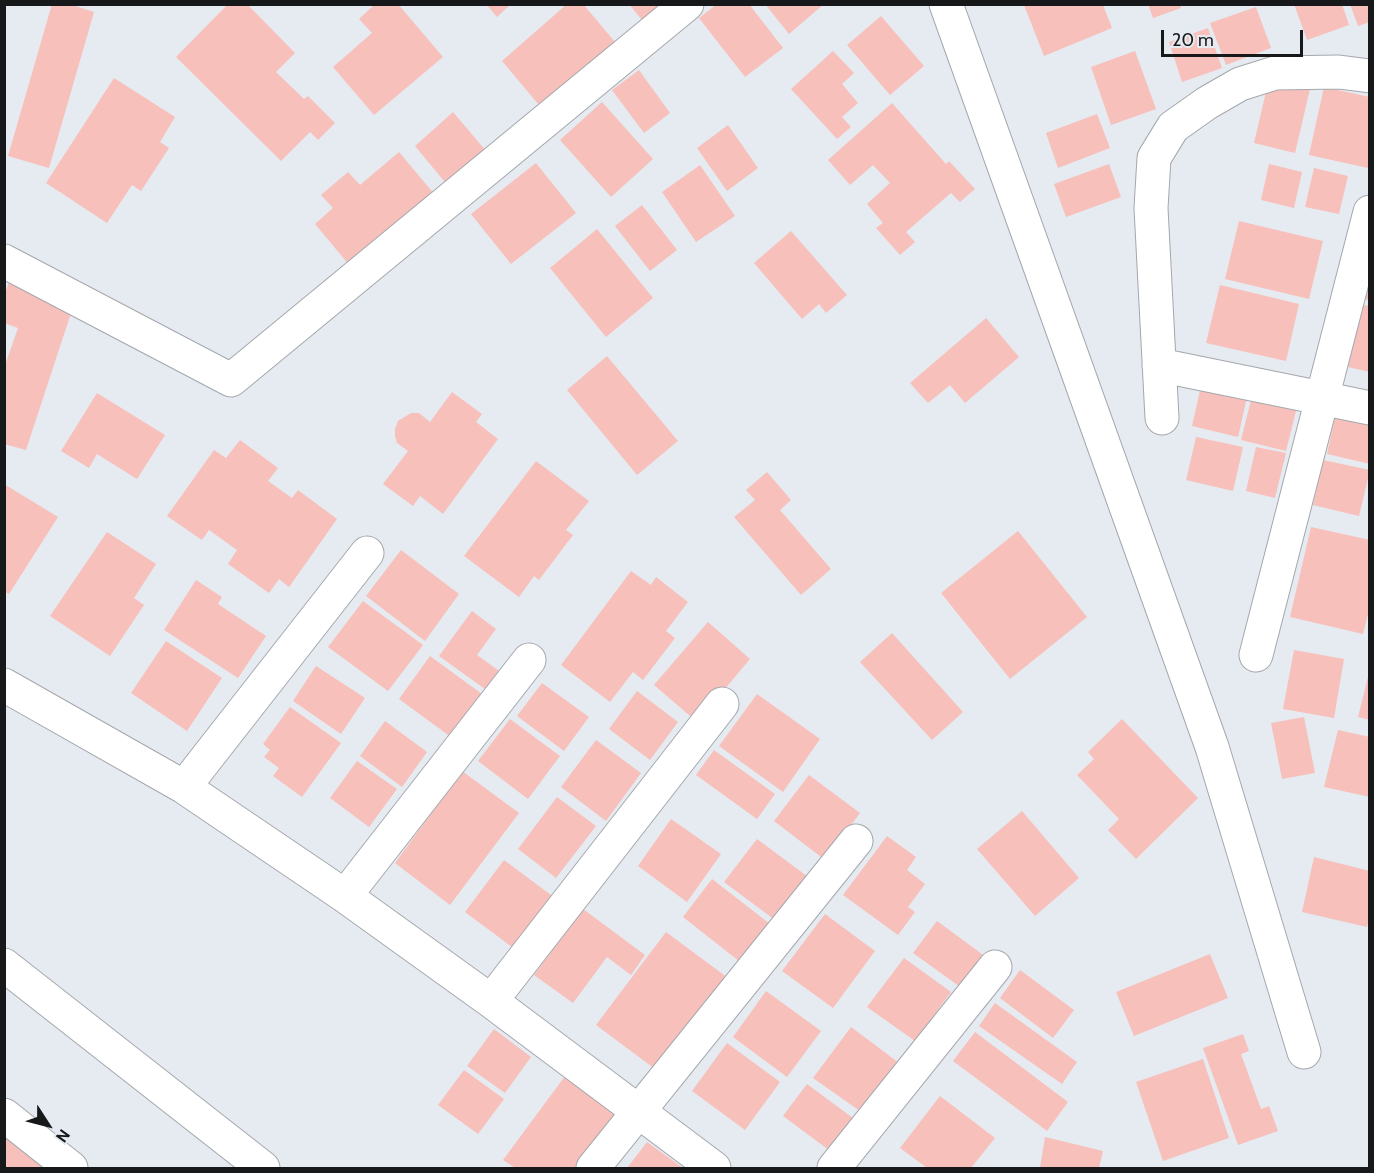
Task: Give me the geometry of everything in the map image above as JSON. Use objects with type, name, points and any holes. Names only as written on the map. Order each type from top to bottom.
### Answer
[{"type":"street","points":[[4,261],[231,380],[687,4]]},
{"type":"street","points":[[946,4],[1212,747],[1304,1052]]},
{"type":"street","points":[[1162,418],[1151,208],[1154,158],[1173,127],[1207,103],[1240,84],[1275,73],[1339,72],[1370,76]]},
{"type":"street","points":[[1256,655],[1370,212]]},
{"type":"street","points":[[1159,364],[1370,408]]},
{"type":"street","points":[[184,787],[367,553]]},
{"type":"street","points":[[345,896],[529,660]]},
{"type":"street","points":[[4,685],[184,787],[345,896],[491,1001],[714,1168]]},
{"type":"street","points":[[491,1001],[722,704]]},
{"type":"street","points":[[593,1168],[856,841]]},
{"type":"street","points":[[4,965],[263,1168]]},
{"type":"street","points":[[834,1168],[995,967]]},
{"type":"street","points":[[4,1115],[71,1168]]},
{"type":"building","points":[[52,4],[69,4],[94,12],[49,168],[8,156]]},
{"type":"building","points":[[228,4],[247,4],[295,53],[276,72],[304,99],[308,96],[335,123],[318,140],[310,132],[281,161],[176,57]]},
{"type":"building","points":[[375,4],[398,4],[443,57],[374,115],[333,67],[372,33],[359,19]]},
{"type":"building","points":[[486,4],[511,4],[497,17]]},
{"type":"building","points":[[567,4],[583,4],[615,42],[539,105],[502,61]]},
{"type":"building","points":[[629,4],[661,4],[642,20]]},
{"type":"building","points":[[717,4],[749,4],[783,48],[745,77],[699,18]]},
{"type":"building","points":[[765,4],[824,4],[789,34]]},
{"type":"building","points":[[1148,4],[1180,4],[1181,8],[1153,18]]},
{"type":"building","points":[[1294,4],[1342,4],[1349,25],[1307,40]]},
{"type":"building","points":[[1350,4],[1370,4],[1370,22],[1358,26]]},
{"type":"building","points":[[1024,5],[1103,5],[1112,28],[1044,56]]},
{"type":"building","points":[[1256,7],[1271,48],[1226,65],[1210,23]]},
{"type":"building","points":[[881,16],[924,66],[890,95],[847,45]]},
{"type":"building","points":[[1208,28],[1222,68],[1182,82],[1169,42]]},
{"type":"building","points":[[833,51],[854,73],[842,84],[858,103],[842,117],[851,127],[837,139],[791,89]]},
{"type":"building","points":[[1135,51],[1156,109],[1111,125],[1091,67]]},
{"type":"building","points":[[639,70],[670,113],[644,133],[612,90]]},
{"type":"building","points":[[114,78],[175,117],[160,142],[169,148],[141,191],[132,185],[107,223],[46,183]]},
{"type":"building","points":[[1269,79],[1310,89],[1295,153],[1254,143]]},
{"type":"building","points":[[1324,87],[1370,97],[1370,161],[1368,168],[1309,155]]},
{"type":"building","points":[[602,102],[653,159],[611,197],[560,140]]},
{"type":"building","points":[[892,103],[946,164],[949,161],[975,189],[960,202],[951,193],[906,232],[915,242],[900,255],[876,228],[883,223],[867,204],[890,183],[873,165],[850,185],[828,160]]},
{"type":"building","points":[[453,112],[492,158],[453,192],[415,146]]},
{"type":"building","points":[[1097,114],[1110,148],[1058,168],[1046,133]]},
{"type":"building","points":[[728,125],[758,168],[727,191],[697,148]]},
{"type":"building","points":[[399,152],[435,195],[350,266],[315,224],[333,208],[321,195],[348,172],[360,185]]},
{"type":"building","points":[[536,163],[576,213],[511,264],[471,214]]},
{"type":"building","points":[[1109,164],[1121,197],[1066,217],[1054,184]]},
{"type":"building","points":[[1269,164],[1302,172],[1294,208],[1261,200]]},
{"type":"building","points":[[700,165],[735,216],[696,242],[662,192]]},
{"type":"building","points":[[1314,168],[1348,176],[1339,214],[1305,207]]},
{"type":"building","points":[[642,205],[677,250],[650,271],[615,226]]},
{"type":"building","points":[[1239,221],[1323,241],[1309,299],[1225,279]]},
{"type":"building","points":[[597,229],[653,298],[606,337],[550,268]]},
{"type":"building","points":[[791,231],[847,295],[826,313],[819,304],[802,319],[754,263]]},
{"type":"building","points":[[1370,273],[1370,300],[1362,299]]},
{"type":"building","points":[[12,274],[71,313],[26,450],[4,444],[4,368],[18,328],[4,323],[4,296]]},
{"type":"building","points":[[1220,285],[1299,304],[1286,361],[1206,343]]},
{"type":"building","points":[[1363,305],[1370,306],[1370,372],[1348,367]]},
{"type":"building","points":[[986,318],[1019,357],[965,403],[950,385],[928,403],[910,383]]},
{"type":"building","points":[[607,356],[678,441],[637,475],[567,390]]},
{"type":"building","points":[[1203,377],[1249,388],[1238,437],[1192,426]]},
{"type":"building","points":[[1254,388],[1299,399],[1286,451],[1241,440]]},
{"type":"building","points":[[452,392],[482,414],[476,422],[498,439],[443,514],[420,496],[413,506],[383,484],[408,451],[397,443],[395,429],[398,421],[411,413],[419,413],[430,422]]},
{"type":"building","points":[[97,393],[165,435],[137,479],[97,454],[89,468],[61,451]]},
{"type":"building","points":[[1337,407],[1370,414],[1370,464],[1327,454]]},
{"type":"building","points":[[1196,437],[1243,447],[1233,491],[1186,480]]},
{"type":"building","points":[[240,440],[278,468],[268,481],[292,498],[298,490],[337,519],[289,587],[279,579],[269,593],[228,564],[237,550],[209,530],[202,540],[167,516],[214,450],[226,458]]},
{"type":"building","points":[[1256,447],[1286,453],[1275,498],[1246,491]]},
{"type":"building","points":[[1323,460],[1370,470],[1359,516],[1313,505]]},
{"type":"building","points":[[536,461],[589,501],[566,530],[573,535],[539,580],[534,576],[519,597],[464,556]]},
{"type":"building","points":[[767,472],[791,500],[780,510],[831,569],[801,595],[734,517],[755,500],[746,490]]},
{"type":"building","points":[[4,484],[58,517],[9,594],[4,591]]},
{"type":"building","points":[[1311,527],[1370,540],[1370,606],[1363,634],[1290,617]]},
{"type":"building","points":[[1018,531],[1087,617],[1010,679],[941,593]]},
{"type":"building","points":[[107,532],[156,564],[134,598],[144,605],[110,656],[50,616]]},
{"type":"building","points":[[401,550],[459,594],[425,641],[366,596]]},
{"type":"building","points":[[631,571],[651,585],[656,577],[688,602],[666,631],[675,638],[643,680],[633,672],[610,702],[561,665]]},
{"type":"building","points":[[196,580],[222,597],[218,604],[266,636],[238,678],[164,630]]},
{"type":"building","points":[[363,601],[423,645],[388,691],[328,647]]},
{"type":"building","points":[[472,611],[496,629],[477,655],[509,678],[496,697],[439,656]]},
{"type":"building","points":[[708,622],[750,659],[697,722],[654,685]]},
{"type":"building","points":[[892,633],[963,712],[932,740],[860,662]]},
{"type":"building","points":[[166,641],[222,678],[187,731],[131,693]]},
{"type":"building","points":[[1294,650],[1344,659],[1334,718],[1283,709]]},
{"type":"building","points":[[430,656],[486,697],[455,740],[399,699]]},
{"type":"building","points":[[316,666],[365,698],[341,734],[293,701]]},
{"type":"building","points":[[1370,673],[1370,720],[1358,717]]},
{"type":"building","points":[[542,683],[589,717],[564,751],[517,716]]},
{"type":"building","points":[[637,691],[678,722],[650,760],[609,729]]},
{"type":"building","points":[[757,694],[820,739],[783,792],[719,746]]},
{"type":"building","points":[[290,707],[341,743],[302,797],[273,776],[279,768],[264,757],[270,750],[263,744]]},
{"type":"building","points":[[1304,717],[1315,773],[1282,779],[1271,723]]},
{"type":"building","points":[[510,719],[560,756],[528,799],[478,761]]},
{"type":"building","points":[[1122,719],[1198,798],[1136,859],[1108,830],[1119,819],[1077,775],[1094,759],[1088,752]]},
{"type":"building","points":[[385,721],[427,752],[402,787],[360,756]]},
{"type":"building","points":[[1338,730],[1370,737],[1370,797],[1324,787]]},
{"type":"building","points":[[596,740],[641,773],[606,821],[561,787]]},
{"type":"building","points":[[714,750],[775,794],[757,819],[696,775]]},
{"type":"building","points":[[357,761],[397,789],[369,827],[330,798]]},
{"type":"building","points":[[462,771],[519,813],[450,905],[395,863]]},
{"type":"building","points":[[809,775],[860,813],[825,860],[774,821]]},
{"type":"building","points":[[557,797],[596,826],[556,878],[518,849]]},
{"type":"building","points":[[1022,811],[1079,878],[1035,916],[977,849]]},
{"type":"building","points":[[671,819],[721,854],[687,902],[638,866]]},
{"type":"building","points":[[887,836],[916,857],[907,870],[925,884],[908,907],[915,912],[898,935],[843,895]]},
{"type":"building","points":[[757,839],[815,882],[783,926],[724,882]]},
{"type":"building","points":[[1314,857],[1370,871],[1370,915],[1367,927],[1302,912]]},
{"type":"building","points":[[504,860],[555,898],[516,950],[465,912]]},
{"type":"building","points":[[712,879],[774,927],[744,965],[683,917]]},
{"type":"building","points":[[583,909],[645,955],[631,975],[607,957],[573,1003],[534,975]]},
{"type":"building","points":[[825,914],[875,951],[833,1008],[782,971]]},
{"type":"building","points":[[937,921],[986,957],[963,989],[913,953]]},
{"type":"building","points":[[666,932],[728,978],[659,1072],[596,1025]]},
{"type":"building","points":[[1210,954],[1228,998],[1134,1036],[1116,992]]},
{"type":"building","points":[[904,958],[951,992],[915,1041],[867,1007]]},
{"type":"building","points":[[1020,970],[1074,1010],[1053,1038],[1000,998]]},
{"type":"building","points":[[766,991],[821,1031],[787,1077],[733,1037]]},
{"type":"building","points":[[995,1003],[1077,1062],[1062,1084],[979,1026]]},
{"type":"building","points":[[851,1027],[903,1066],[867,1116],[813,1078]]},
{"type":"building","points":[[494,1029],[531,1057],[505,1093],[467,1066]]},
{"type":"building","points":[[975,1032],[1068,1102],[1047,1131],[953,1061]]},
{"type":"building","points":[[1243,1034],[1249,1051],[1241,1054],[1261,1109],[1269,1106],[1278,1131],[1238,1145],[1203,1048]]},
{"type":"building","points":[[727,1043],[780,1082],[745,1130],[692,1091]]},
{"type":"building","points":[[1203,1059],[1229,1138],[1163,1161],[1136,1082]]},
{"type":"building","points":[[464,1070],[504,1099],[478,1134],[438,1105]]},
{"type":"building","points":[[568,1072],[625,1115],[586,1168],[515,1168],[503,1160]]},
{"type":"building","points":[[807,1084],[861,1124],[837,1156],[783,1116]]},
{"type":"building","points":[[940,1096],[995,1138],[971,1168],[927,1168],[900,1148]]},
{"type":"building","points":[[4,1136],[42,1165],[39,1168],[4,1168]]},
{"type":"building","points":[[1045,1137],[1103,1151],[1099,1168],[1040,1168]]},
{"type":"building","points":[[647,1142],[683,1168],[627,1168]]}]
